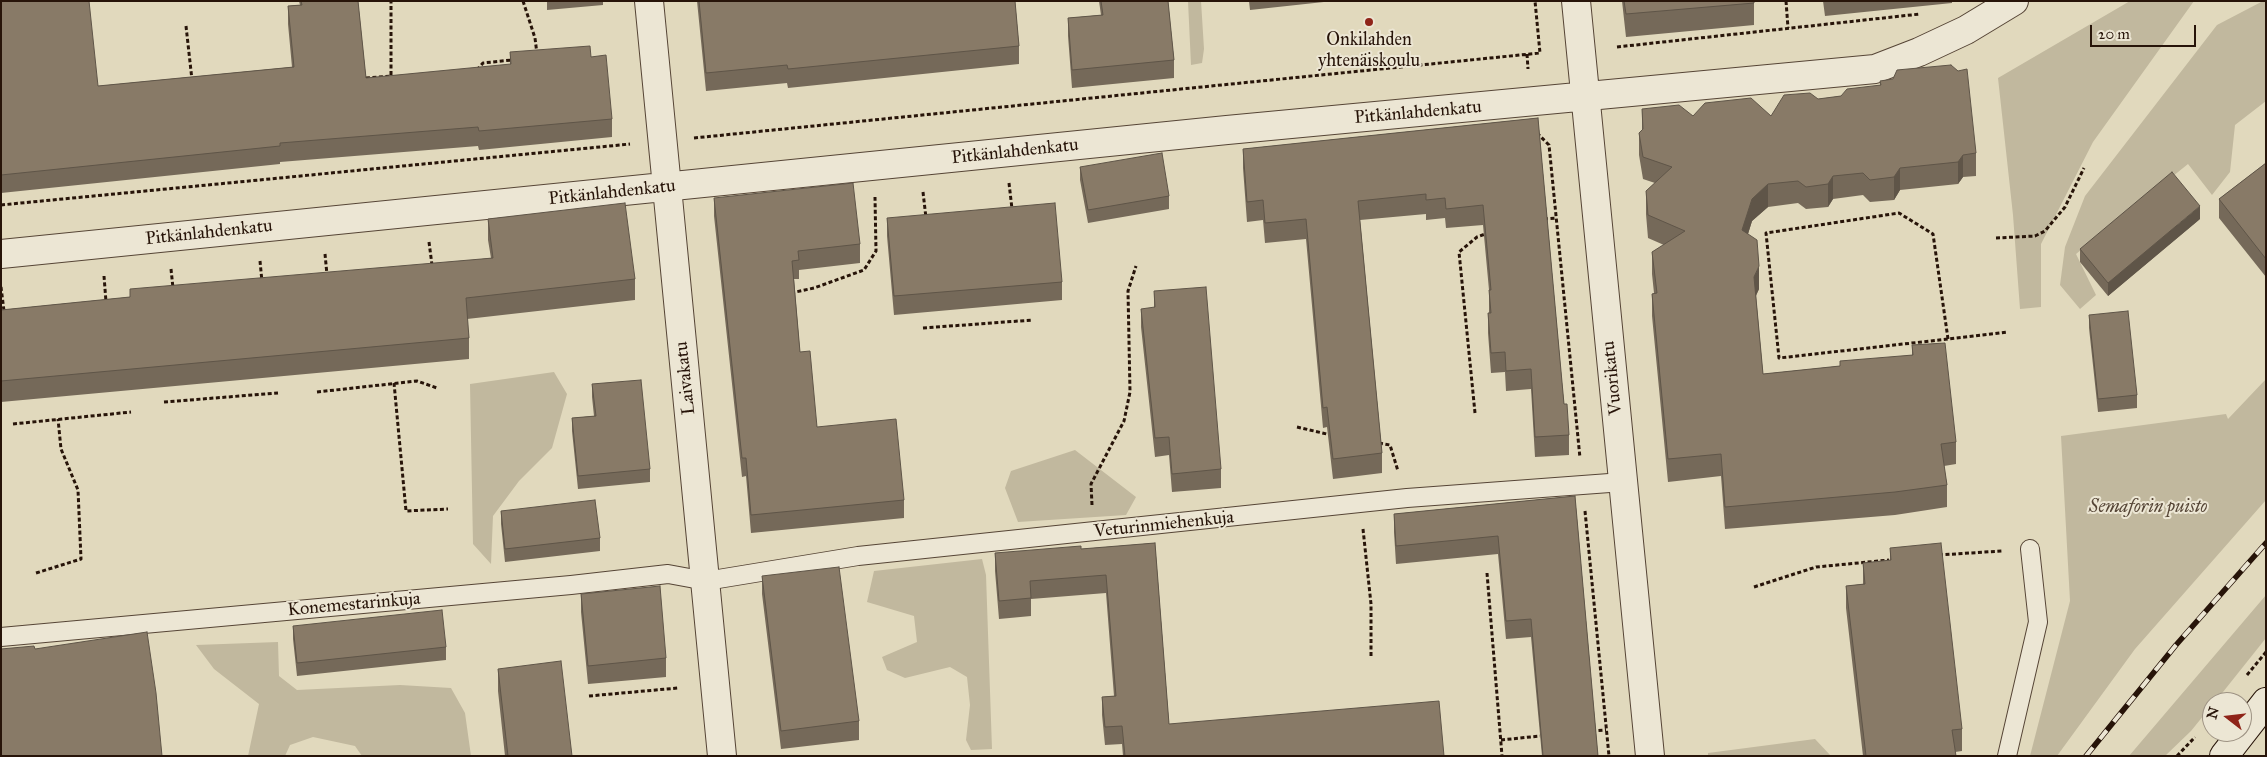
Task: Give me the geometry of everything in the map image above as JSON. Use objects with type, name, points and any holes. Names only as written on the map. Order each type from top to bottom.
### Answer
[{"type":"street","name":"Laivakatu","points":[[649,1],[722,756]]},
{"type":"street","name":"Vuorikatu","points":[[1576,1],[1650,756]]},
{"type":"street","name":"Pitkänlahdenkatu","points":[[1,254],[1234,130],[1874,69],[1919,52],[1966,30],[2014,1]]},
{"type":"street","points":[[2224,756],[2266,702]]},
{"type":"lane","name":"Veturinmiehenkuja","points":[[706,581],[858,556],[1092,533],[1407,498],[1623,482]]},
{"type":"lane","points":[[2008,756],[2038,622],[2030,548]]},
{"type":"lane","name":"Konemestarinkuja","points":[[1,636],[571,585],[668,574],[706,581]]},
{"type":"path","points":[[362,79],[391,76],[391,1]]},
{"type":"path","points":[[523,1],[535,38],[537,57],[546,56]]},
{"type":"path","points":[[1,205],[1540,53],[1535,1]]},
{"type":"path","points":[[1786,1],[1788,28]]},
{"type":"path","points":[[1617,47],[1930,13]]},
{"type":"path","points":[[186,26],[193,85]]},
{"type":"path","points":[[1527,54],[1534,131],[1549,145],[1609,756]]},
{"type":"path","points":[[473,74],[483,63],[519,59]]},
{"type":"path","points":[[1996,238],[2035,236],[2045,231],[2065,207],[2084,168]]},
{"type":"path","points":[[1008,180],[1012,218]]},
{"type":"path","points":[[923,189],[927,226]]},
{"type":"path","points":[[789,293],[814,288],[864,270],[876,251],[874,194]]},
{"type":"path","points":[[1948,339],[1933,234],[1899,213],[1766,233],[1779,358],[1948,339],[2008,332]]},
{"type":"path","points":[[1543,219],[1557,218]]},
{"type":"path","points":[[1475,413],[1459,252],[1477,237],[1495,230]]},
{"type":"path","points":[[429,239],[433,274]]},
{"type":"path","points":[[324,249],[328,284]]},
{"type":"path","points":[[260,255],[262,289]]},
{"type":"path","points":[[170,264],[174,297]]},
{"type":"path","points":[[1092,533],[1091,484],[1124,421],[1130,392],[1128,291],[1136,266]]},
{"type":"path","points":[[103,270],[107,310]]},
{"type":"path","points":[[1,287],[4,313]]},
{"type":"path","points":[[923,328],[1032,320]]},
{"type":"path","points":[[317,392],[417,381],[437,388]]},
{"type":"path","points":[[394,383],[406,511],[448,509]]},
{"type":"path","points":[[164,402],[278,393]]},
{"type":"path","points":[[13,424],[131,412]]},
{"type":"path","points":[[36,573],[81,559],[78,490],[61,450],[58,419]]},
{"type":"path","points":[[1298,427],[1334,436]]},
{"type":"path","points":[[1372,442],[1390,445],[1407,498]]},
{"type":"path","points":[[1360,503],[1371,604],[1371,658]]},
{"type":"path","points":[[1938,556],[2030,548]]},
{"type":"path","points":[[1754,586],[1816,566],[1889,560]]},
{"type":"path","points":[[1488,573],[1502,756]]},
{"type":"path","points":[[589,696],[678,688]]},
{"type":"path","points":[[1588,731],[1606,730]]},
{"type":"path","points":[[1500,740],[1540,736]]},
{"type":"green space","points":[[1188,1],[1201,1],[1204,49],[1202,63],[1191,65]]},
{"type":"green space","points":[[2130,1],[2194,1],[2093,142],[2041,244],[2041,307],[2020,309],[2013,215],[1998,78]]},
{"type":"green space","points":[[2266,1],[2266,101],[2235,125],[2230,172],[2212,195],[2188,164],[2076,254],[2096,295],[2080,309],[2060,285],[2065,247],[2085,196],[2217,25]]},
{"type":"green space","points":[[554,372],[567,394],[552,448],[519,481],[493,516],[491,564],[473,544],[470,384]]},
{"type":"green space","name":"Semaforin puisto","points":[[2266,379],[2266,500],[2135,649],[2057,756],[2030,756],[2070,601],[2061,436],[2226,414],[2228,419]]},
{"type":"green space","points":[[1075,450],[1136,497],[1126,515],[1018,522],[1005,488],[1011,471]]},
{"type":"green space","points":[[982,559],[986,575],[992,749],[971,750],[966,740],[970,705],[967,677],[950,667],[905,678],[887,670],[882,657],[917,642],[914,616],[867,602],[874,571]]},
{"type":"green space","points":[[2266,595],[2266,638],[2223,692],[2202,692],[2202,717],[2191,731],[2165,756],[2129,756]]},
{"type":"green space","points":[[278,642],[279,676],[297,690],[400,685],[451,688],[465,713],[471,756],[362,756],[355,746],[313,737],[290,745],[285,756],[248,756],[259,704],[214,669],[196,645]]},
{"type":"green space","points":[[1815,739],[1831,756],[1708,756],[1708,753]]},
{"type":"building","points":[[1,1],[89,1],[98,86],[294,67],[288,6],[302,5],[301,1],[358,1],[366,78],[511,64],[510,52],[590,46],[591,57],[606,55],[612,119],[479,131],[478,127],[280,143],[280,146],[1,175]]},
{"type":"building","points":[[699,1],[1015,1],[1019,46],[788,69],[787,65],[706,73]]},
{"type":"building","points":[[1101,1],[1168,1],[1174,60],[1072,70],[1068,18],[1103,15]]},
{"type":"building","points":[[1624,1],[1754,1],[1754,3],[1626,14]]},
{"type":"building","points":[[1951,65],[1958,71],[1967,69],[1976,153],[1963,155],[1958,162],[1900,168],[1894,177],[1870,180],[1863,173],[1833,176],[1828,184],[1806,187],[1798,181],[1768,184],[1752,199],[1742,230],[1757,240],[1759,266],[1754,277],[1763,374],[1840,366],[1840,361],[1913,355],[1912,345],[1945,343],[1956,442],[1941,444],[1947,485],[1895,492],[1725,507],[1721,454],[1668,459],[1652,294],[1657,293],[1652,252],[1685,231],[1648,215],[1646,191],[1672,167],[1643,157],[1639,133],[1643,129],[1642,109],[1679,105],[1693,116],[1705,103],[1751,98],[1771,116],[1784,95],[1810,93],[1818,99],[1841,96],[1847,89],[1881,85],[1880,81],[1893,79],[1897,70]]},
{"type":"building","points":[[1538,118],[1564,404],[1567,404],[1569,435],[1535,437],[1531,369],[1506,371],[1505,352],[1491,353],[1488,313],[1491,313],[1489,290],[1491,290],[1483,205],[1446,209],[1445,198],[1426,200],[1426,194],[1358,201],[1382,453],[1333,459],[1327,407],[1323,408],[1306,219],[1265,223],[1263,200],[1247,202],[1243,149]]},
{"type":"building","points":[[1162,153],[1169,196],[1088,210],[1080,167]]},
{"type":"building","points":[[2266,163],[2266,259],[2219,199]]},
{"type":"building","points":[[2172,172],[2200,206],[2108,283],[2080,249]]},
{"type":"building","points":[[853,183],[860,244],[798,251],[799,260],[792,261],[800,352],[810,351],[817,427],[896,419],[904,500],[751,515],[746,458],[742,458],[714,198]]},
{"type":"building","points":[[625,203],[635,279],[466,298],[469,338],[1,381],[1,310],[130,297],[130,289],[493,258],[488,219]]},
{"type":"building","points":[[1055,203],[1062,282],[894,296],[887,218]]},
{"type":"building","points":[[1206,287],[1221,469],[1172,474],[1169,437],[1155,438],[1141,309],[1155,307],[1154,291]]},
{"type":"building","points":[[2128,311],[2137,395],[2098,399],[2089,315]]},
{"type":"building","points":[[641,380],[650,469],[578,476],[572,418],[596,416],[592,384]]},
{"type":"building","points":[[1575,496],[1598,756],[1543,756],[1531,619],[1506,621],[1498,536],[1396,546],[1394,514]]},
{"type":"building","points":[[595,500],[600,538],[505,549],[501,511]]},
{"type":"building","points":[[1155,543],[1169,724],[1439,701],[1444,756],[1125,756],[1122,726],[1105,727],[1102,697],[1116,696],[1106,575],[1030,581],[1031,598],[999,601],[995,553],[1081,546],[1081,549]]},
{"type":"building","points":[[1941,543],[1962,729],[1952,730],[1956,756],[1866,756],[1846,586],[1865,584],[1863,563],[1891,560],[1890,548]]},
{"type":"building","points":[[839,567],[859,721],[781,731],[762,576]]},
{"type":"building","points":[[660,586],[666,658],[588,666],[581,594]]},
{"type":"building","points":[[442,610],[446,647],[297,663],[293,626]]},
{"type":"building","points":[[147,632],[156,693],[162,756],[1,756],[1,649],[34,646],[35,649]]},
{"type":"building","points":[[561,661],[572,756],[508,756],[498,669]]},
{"type":"railway","points":[[2086,756],[2176,645],[2266,543]]},
{"type":"place","name":"Onkilahden yhtenäiskoulu","points":[[1369,22]]}]
